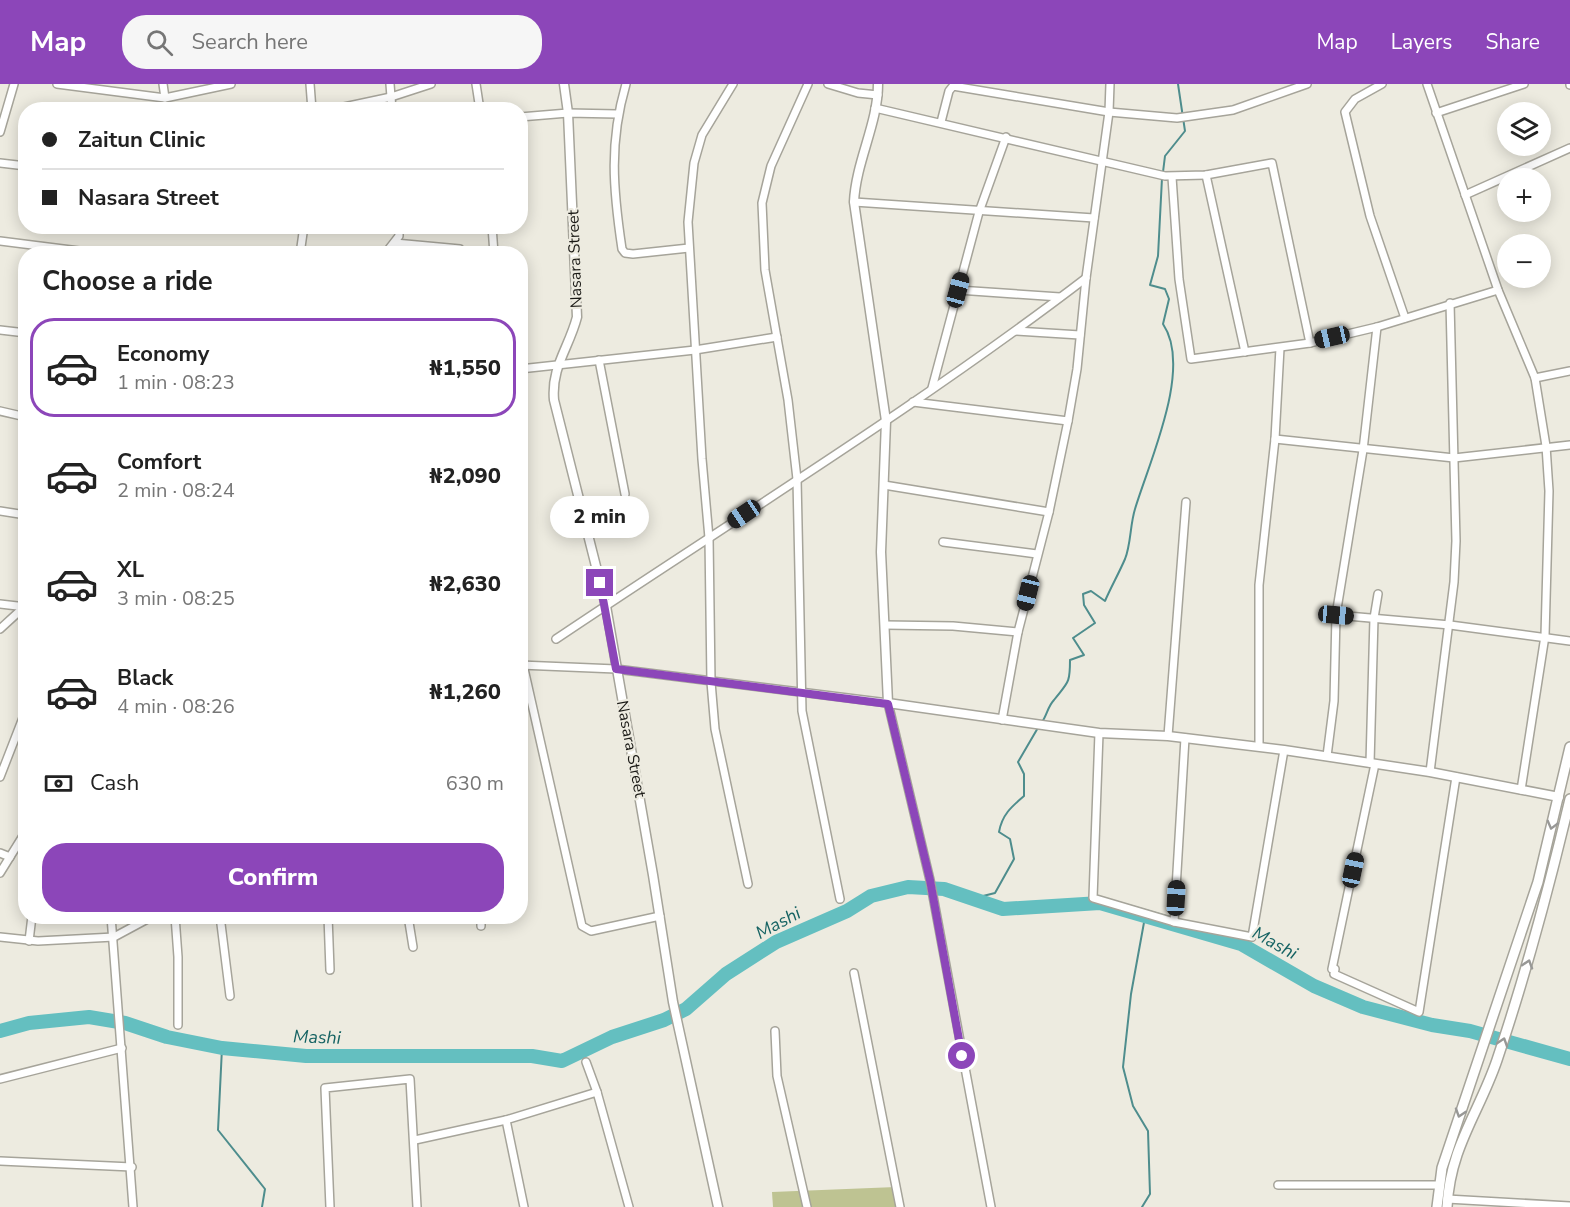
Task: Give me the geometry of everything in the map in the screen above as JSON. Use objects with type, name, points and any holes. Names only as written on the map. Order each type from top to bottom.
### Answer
[{"type":"main road","points":[[1437,1207],[1442,1168],[1538,882],[1560,797],[1570,747]]},
{"type":"main road","points":[[1447,1203],[1451,1169],[1463,1134],[1496,1064],[1533,947],[1570,799]]},
{"type":"street","points":[[0,132],[14,84]]},
{"type":"street","points":[[57,84],[165,98],[229,84]]},
{"type":"street","points":[[163,84],[165,98]]},
{"type":"street","points":[[310,84],[311,102]]},
{"type":"street","points":[[390,84],[391,102]]},
{"type":"street","points":[[368,102],[430,84]]},
{"type":"street","points":[[476,84],[479,102]]},
{"type":"street","name":"Nasara Street","points":[[564,84],[568,113],[578,286],[577,317],[570,342],[557,365],[552,385],[554,400],[606,606],[678,1029],[718,1207]]},
{"type":"street","points":[[626,84],[617,114],[612,157],[622,249],[625,253],[633,254],[689,248]]},
{"type":"street","points":[[733,84],[702,135],[694,163],[688,222],[709,538],[711,682],[715,729],[748,884]]},
{"type":"street","points":[[808,84],[771,166],[762,203],[765,270],[798,479],[800,691],[809,754],[840,899]]},
{"type":"street","points":[[828,84],[858,93],[878,95]]},
{"type":"street","points":[[878,84],[875,108],[855,182],[854,201],[886,421],[881,552],[888,704],[930,880],[991,1207]]},
{"type":"street","points":[[1002,720],[1018,632],[1049,512],[1068,421],[1103,160],[1110,84]]},
{"type":"street","points":[[941,122],[949,91],[953,86],[1109,111],[1177,118],[1233,110],[1307,84]]},
{"type":"street","points":[[1382,84],[1355,99],[1344,112],[1370,216],[1405,318]]},
{"type":"street","points":[[1426,84],[1498,290],[1535,378],[1546,446],[1549,535],[1545,636],[1521,790]]},
{"type":"street","points":[[1436,112],[1524,84]]},
{"type":"street","points":[[875,108],[1006,136],[1172,177],[1206,175],[1272,162],[1310,343]]},
{"type":"street","points":[[528,116],[568,113],[617,114]]},
{"type":"street","points":[[932,388],[979,212],[1006,136]]},
{"type":"street","points":[[1466,195],[1570,148]]},
{"type":"street","points":[[0,163],[18,164]]},
{"type":"street","points":[[1206,175],[1245,352]]},
{"type":"street","points":[[1172,177],[1179,279],[1190,357],[1194,359],[1310,343],[1377,327],[1498,290]]},
{"type":"street","points":[[854,201],[979,212],[1095,218]]},
{"type":"street","points":[[392,246],[397,234]]},
{"type":"street","points":[[0,241],[40,246]]},
{"type":"street","points":[[395,243],[428,246]]},
{"type":"street","points":[[556,639],[886,421],[1016,331],[1086,278]]},
{"type":"street","points":[[958,290],[1061,297]]},
{"type":"street","points":[[1430,772],[1450,625],[1456,541],[1450,303]]},
{"type":"street","points":[[1327,756],[1334,701],[1336,615],[1363,450],[1377,327]]},
{"type":"street","points":[[0,330],[18,332]]},
{"type":"street","points":[[1016,331],[1080,335]]},
{"type":"street","points":[[528,368],[695,350],[777,337]]},
{"type":"street","points":[[1259,746],[1259,585],[1275,439],[1280,348]]},
{"type":"street","points":[[599,360],[625,494]]},
{"type":"street","points":[[1535,378],[1570,371]]},
{"type":"street","points":[[913,402],[1068,421]]},
{"type":"street","points":[[0,411],[18,415]]},
{"type":"street","points":[[1275,439],[1454,458],[1570,445]]},
{"type":"street","points":[[884,485],[1049,512]]},
{"type":"street","points":[[1168,736],[1186,502]]},
{"type":"street","points":[[0,511],[18,514]]},
{"type":"street","points":[[943,542],[1037,554]]},
{"type":"street","points":[[1378,594],[1374,618],[1372,764],[1332,969],[1335,969],[1334,974],[1419,1012],[1456,777]]},
{"type":"street","points":[[0,604],[18,606]]},
{"type":"street","points":[[0,629],[18,613]]},
{"type":"street","points":[[1336,615],[1450,625],[1570,641]]},
{"type":"street","points":[[885,625],[952,626],[1018,632]]},
{"type":"street","points":[[528,666],[616,669],[800,691],[1046,727],[1099,733],[1168,736],[1259,746],[1430,772],[1560,797]]},
{"type":"street","points":[[528,692],[582,926],[591,931],[660,916]]},
{"type":"street","points":[[0,777],[18,731]]},
{"type":"street","points":[[1099,733],[1093,898],[1174,921],[1252,937],[1284,750]]},
{"type":"street","points":[[1174,921],[1185,738]]},
{"type":"street","points":[[0,873],[18,844]]},
{"type":"street","points":[[0,853],[10,857]]},
{"type":"street","points":[[29,941],[31,924]]},
{"type":"street","points":[[112,924],[132,1167],[133,1207]]},
{"type":"street","points":[[0,937],[29,941],[114,937],[138,924]]},
{"type":"street","points":[[176,924],[178,1025]]},
{"type":"street","points":[[221,924],[230,996]]},
{"type":"street","points":[[328,924],[330,970]]},
{"type":"street","points":[[409,924],[413,947]]},
{"type":"street","points":[[854,973],[900,1207]]},
{"type":"street","points":[[775,1031],[777,1076],[807,1207]]},
{"type":"street","points":[[0,1079],[122,1048]]},
{"type":"street","points":[[586,1062],[597,1092],[629,1207]]},
{"type":"street","points":[[330,1207],[325,1088],[410,1079],[417,1207]]},
{"type":"street","points":[[415,1140],[506,1120],[597,1092]]},
{"type":"street","points":[[506,1120],[524,1207]]},
{"type":"street","points":[[0,1161],[132,1167]]},
{"type":"street","points":[[1278,1185],[1440,1185]]},
{"type":"street","points":[[1447,1203],[1570,1206]]},
{"type":"green space","points":[[896,1187],[900,1207],[773,1207],[772,1192]]},
{"type":"waterway","points":[[1163,172],[1165,156],[1185,131],[1178,84]]},
{"type":"waterway","points":[[1042,722],[1050,705],[1067,682],[1070,660],[1084,655],[1073,638],[1095,623],[1084,605],[1083,594],[1091,591],[1105,601],[1125,559],[1135,509],[1158,441],[1171,389],[1173,365],[1171,343],[1163,324],[1169,299],[1165,289],[1150,285],[1158,256],[1162,178]]},
{"type":"waterway","points":[[975,898],[995,893],[1014,859],[1010,839],[999,832],[1008,812],[1024,796],[1024,774],[1018,762],[1039,726]]},
{"type":"waterway","name":"Mashi","points":[[0,1031],[29,1023],[89,1017],[125,1023],[167,1037],[222,1048],[306,1056],[532,1056],[562,1061],[612,1037],[664,1020],[686,1009],[726,974],[776,942],[847,911],[871,896],[908,887],[944,889],[1003,909],[1100,903],[1241,944],[1314,986],[1363,1007],[1432,1025],[1470,1031],[1570,1059]]},
{"type":"waterway","points":[[1142,1207],[1150,1194],[1148,1131],[1133,1106],[1123,1067],[1131,994],[1145,917]]},
{"type":"waterway","points":[[222,1048],[218,1130],[265,1189],[262,1207]]},
{"type":"route","points":[[600,583],[616,669],[888,704],[890,723],[930,880],[962,1056]]}]
